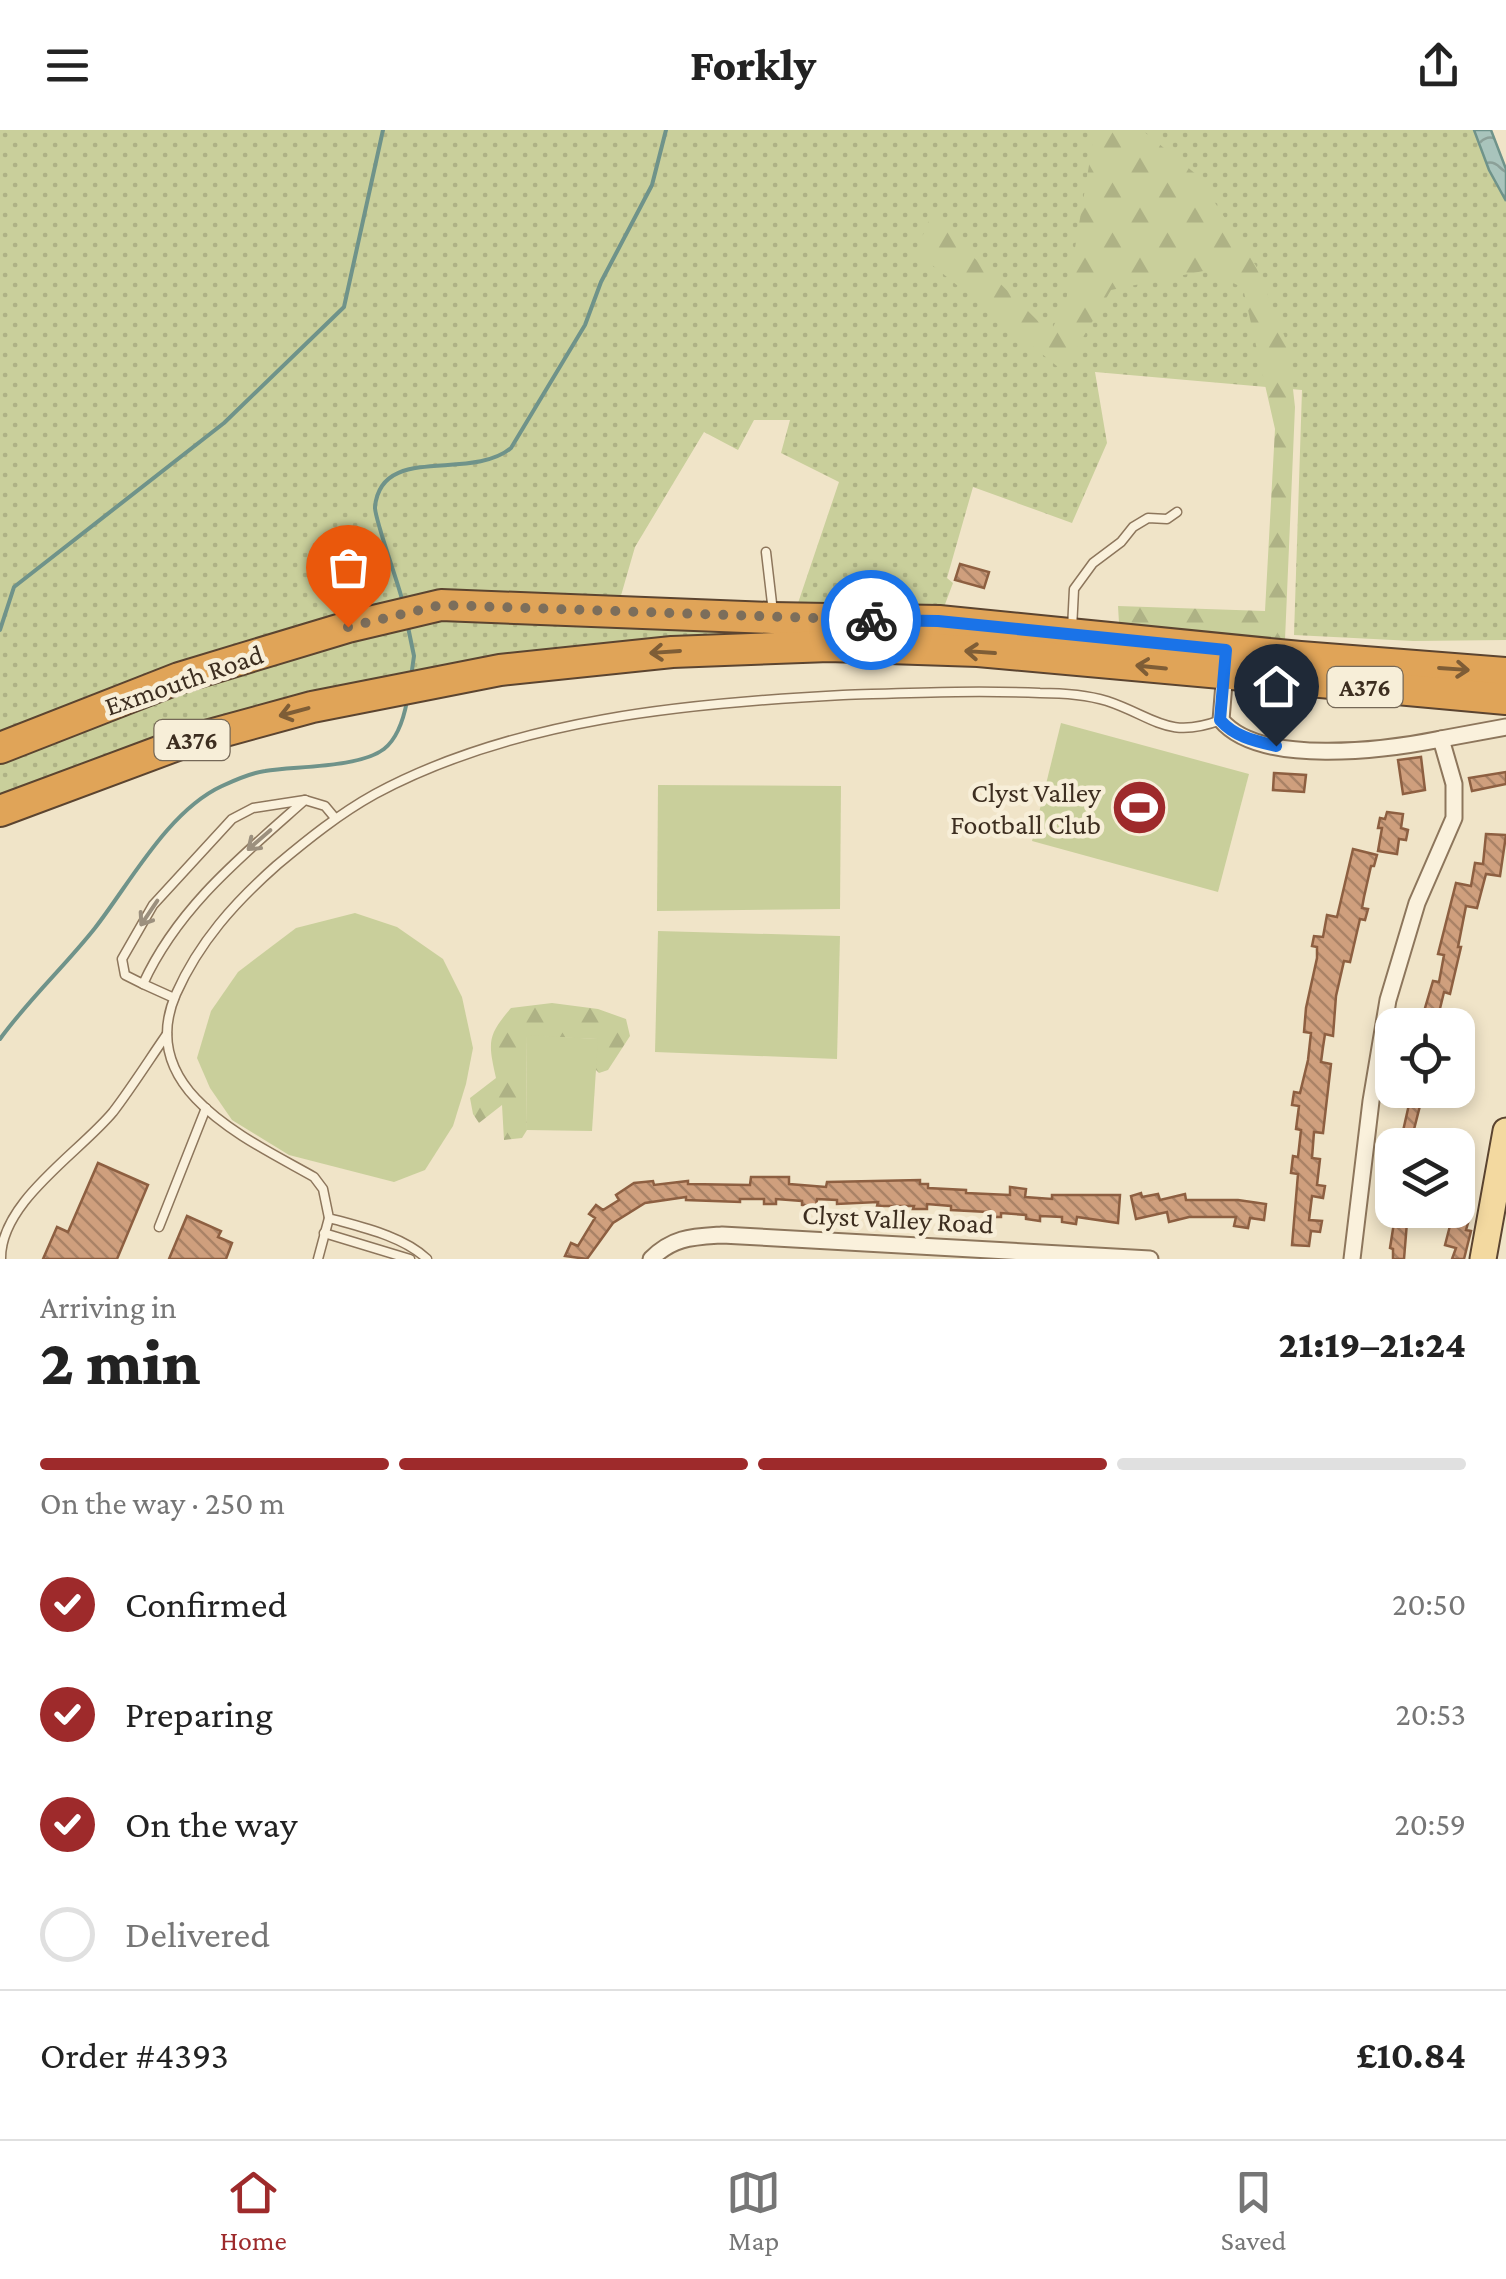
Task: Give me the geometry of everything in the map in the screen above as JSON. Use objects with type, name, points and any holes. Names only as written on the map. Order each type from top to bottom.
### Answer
[{"type":"highway","name":"Exmouth Road","points":[[0,748],[179,678],[404,612],[441,605],[978,651],[1506,673]]},
{"type":"highway","name":"Exmouth Road","points":[[0,810],[188,742],[312,707],[426,682],[772,632],[938,621],[1071,635],[1226,662],[1506,700]]},
{"type":"main road","points":[[1482,1259],[1506,1130]]},
{"type":"street","points":[[1226,662],[1220,720],[1244,738],[1276,746],[1316,751],[1441,739],[1506,726]]},
{"type":"street","points":[[1352,1259],[1388,1000],[1416,903],[1454,818],[1454,784],[1441,739]]},
{"type":"street","name":"Clyst Valley Road","points":[[651,1259],[665,1244],[680,1238],[722,1235],[1150,1259]]},
{"type":"lane","points":[[1071,635],[1074,589],[1082,574],[1121,542],[1133,526],[1148,518],[1168,518],[1177,512]]},
{"type":"lane","points":[[766,552],[772,632]]},
{"type":"lane","points":[[318,1259],[330,1218],[314,1177],[221,1123],[178,1077],[169,1058],[167,1034],[174,998],[199,949],[219,922],[249,889],[335,818],[376,794],[480,750],[634,714],[782,698],[1043,693],[1104,700],[1178,730],[1197,729],[1220,720]]},
{"type":"lane","points":[[174,998],[125,975],[122,959],[137,930],[172,882],[243,811],[305,800],[325,806],[335,818]]},
{"type":"lane","points":[[143,984],[160,950],[200,897],[231,864],[305,800]]},
{"type":"lane","points":[[1,1259],[1,1248],[23,1204],[112,1112],[167,1034]]},
{"type":"lane","points":[[158,1227],[206,1108]]},
{"type":"lane","points":[[330,1218],[366,1229],[427,1259]]},
{"type":"lane","points":[[324,1233],[410,1259]]},
{"type":"green space","points":[[0,130],[1474,130],[1506,201],[1506,640],[1413,641],[1294,635],[1302,390],[1095,372],[1107,443],[1072,523],[973,487],[947,578],[953,583],[941,615],[797,606],[839,482],[781,453],[790,420],[754,420],[738,450],[704,432],[635,547],[620,599],[438,596],[0,739]]},
{"type":"green space","points":[[1095,130],[1142,130],[1197,175],[1256,266],[1288,345],[1295,407],[1285,640],[1119,623],[1118,606],[1265,611],[1275,429],[1243,288],[1208,270],[1111,290],[1063,371],[916,252],[931,215],[1050,333],[1066,301]]},
{"type":"green space","points":[[441,611],[882,624],[576,652],[0,803],[0,756],[129,703]]},
{"type":"green space","name":"Clyst Valley Football Club","points":[[1061,723],[1249,774],[1218,892],[1032,841]]},
{"type":"green space","points":[[658,785],[841,786],[840,909],[657,911]]},
{"type":"green space","points":[[355,913],[397,927],[443,959],[462,997],[473,1048],[453,1126],[425,1170],[394,1182],[289,1155],[232,1120],[210,1088],[197,1058],[211,1011],[238,972],[296,928]]},
{"type":"green space","points":[[658,931],[840,936],[837,1059],[655,1052]]},
{"type":"green space","points":[[552,1003],[598,1009],[626,1019],[630,1036],[608,1070],[599,1073],[595,1069],[597,1039],[526,1036],[527,1130],[522,1138],[504,1140],[502,1105],[479,1123],[470,1098],[496,1078],[492,1040],[511,1008]]},
{"type":"green space","points":[[526,1035],[598,1039],[592,1131],[527,1130]]},
{"type":"water","points":[[1474,130],[1491,130],[1506,169],[1506,201],[1489,170]]},
{"type":"building","points":[[960,564],[989,572],[984,588],[955,580]]},
{"type":"building","points":[[1421,757],[1425,790],[1403,794],[1398,760]]},
{"type":"building","points":[[1506,772],[1506,784],[1472,791],[1469,778]]},
{"type":"building","points":[[1274,773],[1306,775],[1304,792],[1273,790]]},
{"type":"building","points":[[1387,812],[1403,814],[1401,828],[1408,830],[1406,840],[1399,839],[1397,854],[1378,851],[1380,818],[1385,819]]},
{"type":"building","points":[[1486,834],[1506,835],[1500,876],[1486,874],[1477,908],[1466,906],[1450,994],[1444,992],[1440,1008],[1425,1008],[1433,981],[1439,982],[1444,955],[1438,954],[1456,883],[1471,886],[1475,863],[1483,864]]},
{"type":"building","points":[[1353,849],[1377,855],[1364,897],[1362,908],[1368,909],[1365,920],[1360,919],[1350,962],[1344,961],[1333,1036],[1325,1034],[1323,1047],[1321,1062],[1331,1064],[1323,1133],[1314,1132],[1312,1158],[1320,1159],[1317,1185],[1325,1186],[1323,1198],[1312,1196],[1309,1220],[1322,1221],[1320,1232],[1311,1231],[1309,1246],[1292,1245],[1298,1174],[1291,1173],[1293,1156],[1298,1157],[1301,1130],[1296,1129],[1299,1106],[1292,1105],[1294,1092],[1300,1093],[1308,1060],[1311,1033],[1304,1032],[1306,1008],[1317,958],[1317,947],[1312,946],[1314,936],[1323,937],[1327,915],[1337,917]]},
{"type":"building","points":[[1408,1108],[1419,1108],[1414,1128],[1404,1128]]},
{"type":"building","points":[[98,1163],[148,1185],[117,1259],[43,1259],[57,1227],[68,1232]]},
{"type":"building","points":[[751,1177],[789,1177],[789,1184],[826,1187],[827,1182],[920,1180],[928,1188],[1010,1195],[1010,1187],[1026,1189],[1025,1197],[1052,1199],[1052,1195],[1120,1195],[1118,1223],[1077,1217],[1076,1224],[1062,1222],[1062,1217],[1040,1216],[1040,1221],[1026,1219],[1026,1215],[1001,1213],[1001,1217],[988,1217],[988,1212],[927,1204],[927,1209],[913,1209],[914,1206],[877,1206],[878,1202],[837,1204],[837,1200],[817,1199],[816,1207],[802,1205],[802,1201],[776,1199],[776,1204],[764,1204],[764,1199],[740,1202],[686,1197],[645,1203],[613,1223],[587,1259],[565,1256],[571,1243],[578,1246],[595,1218],[589,1214],[596,1205],[603,1210],[634,1183],[750,1185]]},
{"type":"building","points":[[1141,1193],[1142,1197],[1158,1194],[1160,1200],[1185,1194],[1186,1200],[1266,1204],[1264,1220],[1250,1218],[1248,1228],[1234,1226],[1236,1217],[1189,1217],[1169,1222],[1167,1212],[1136,1219],[1131,1196]]},
{"type":"building","points":[[187,1216],[221,1231],[218,1237],[232,1243],[226,1259],[169,1259]]},
{"type":"building","points":[[1393,1228],[1407,1228],[1404,1259],[1393,1259],[1390,1248]]},
{"type":"building","points":[[1449,1228],[1471,1231],[1464,1259],[1452,1259],[1456,1248],[1445,1245]]},
{"type":"waterway","points":[[0,630],[14,587],[224,423],[344,307],[383,130]]},
{"type":"waterway","points":[[403,603],[376,514],[381,487],[393,476],[410,469],[473,463],[494,458],[511,448],[585,325],[601,282],[652,185],[666,130]]},
{"type":"waterway","points":[[408,627],[414,656],[411,677]]},
{"type":"waterway","points":[[0,1039],[95,928],[167,830],[202,797],[254,773],[344,763],[373,755],[393,739],[407,701]]},
{"type":"way so far","points":[[348,627],[441,605],[871,620]]},
{"type":"place","name":"Clyst Valley Football Club","points":[[1140,808]]},
{"type":"route","points":[[871,620],[938,621],[1226,650],[1220,720],[1244,738],[1276,746]]}]
